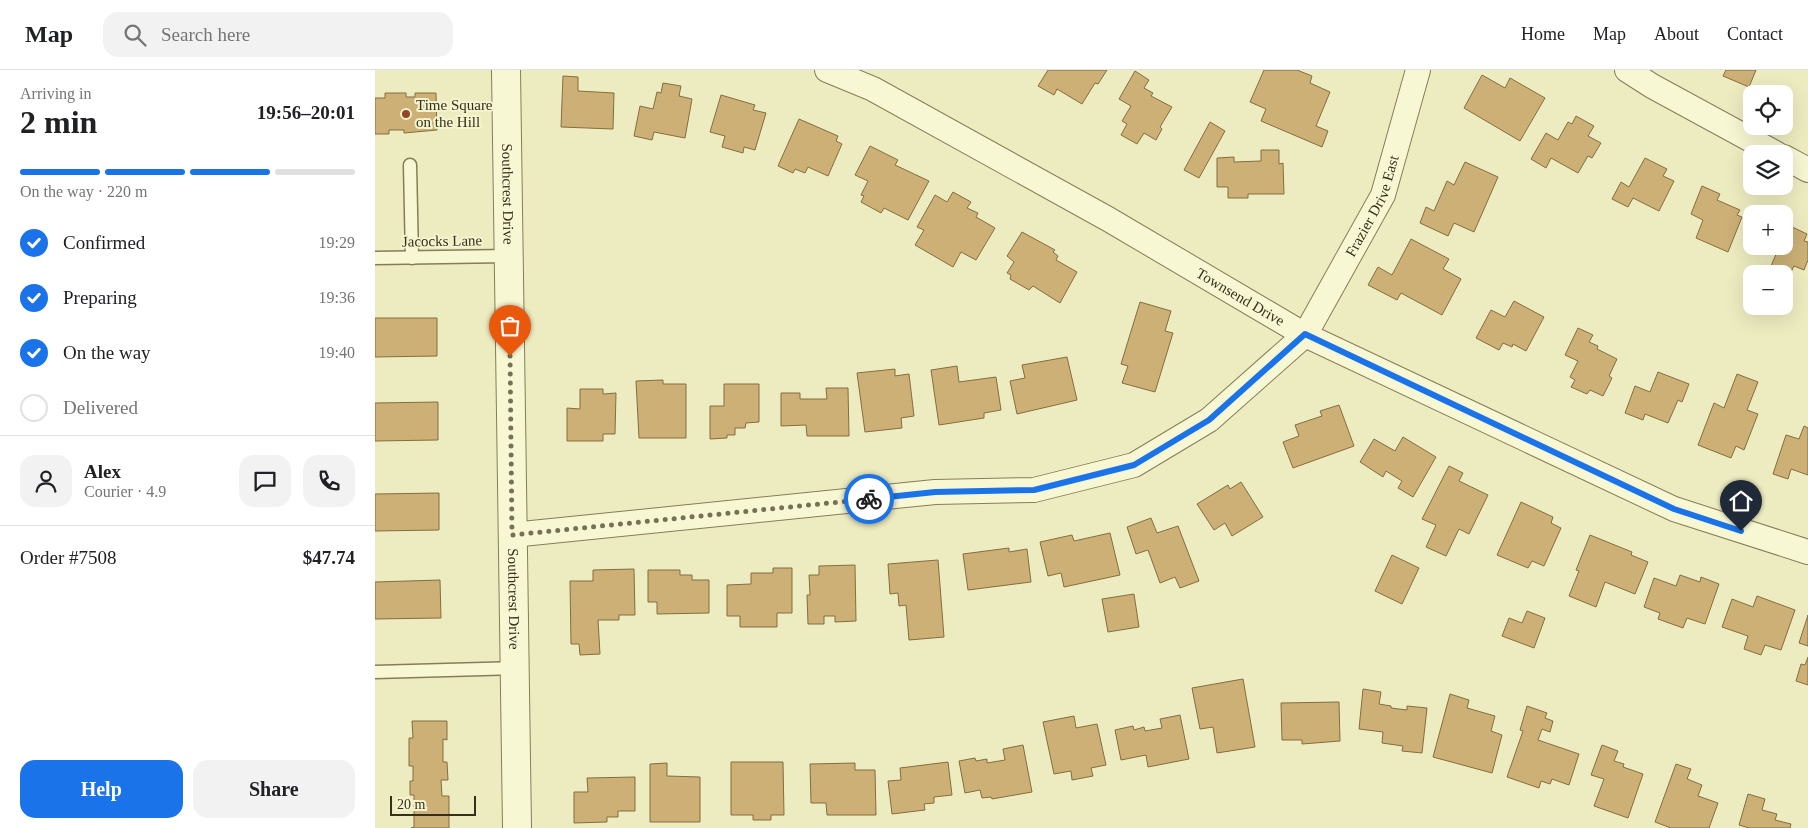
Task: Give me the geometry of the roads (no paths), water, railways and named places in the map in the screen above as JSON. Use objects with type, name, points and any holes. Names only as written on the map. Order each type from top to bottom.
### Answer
[{"type":"street","name":"Southcrest Drive","points":[[506,70],[517,828]]},
{"type":"street","name":"Townsend Drive","points":[[827,70],[873,89],[1082,204],[1305,334],[1674,509],[1808,552]]},
{"type":"street","name":"Frazier Drive East","points":[[512,535],[935,492],[1034,490],[1134,465],[1209,420],[1305,334],[1383,195],[1418,70]]},
{"type":"street","points":[[1627,70],[1651,86],[1760,145]]},
{"type":"street","points":[[1793,162],[1808,170]]},
{"type":"lane","points":[[410,165],[411,258]]},
{"type":"lane","name":"Jacocks Lane","points":[[375,258],[509,256]]},
{"type":"lane","points":[[375,672],[515,668]]},
{"type":"place","name":"Time Square on the Hill","points":[[406,114]]}]
